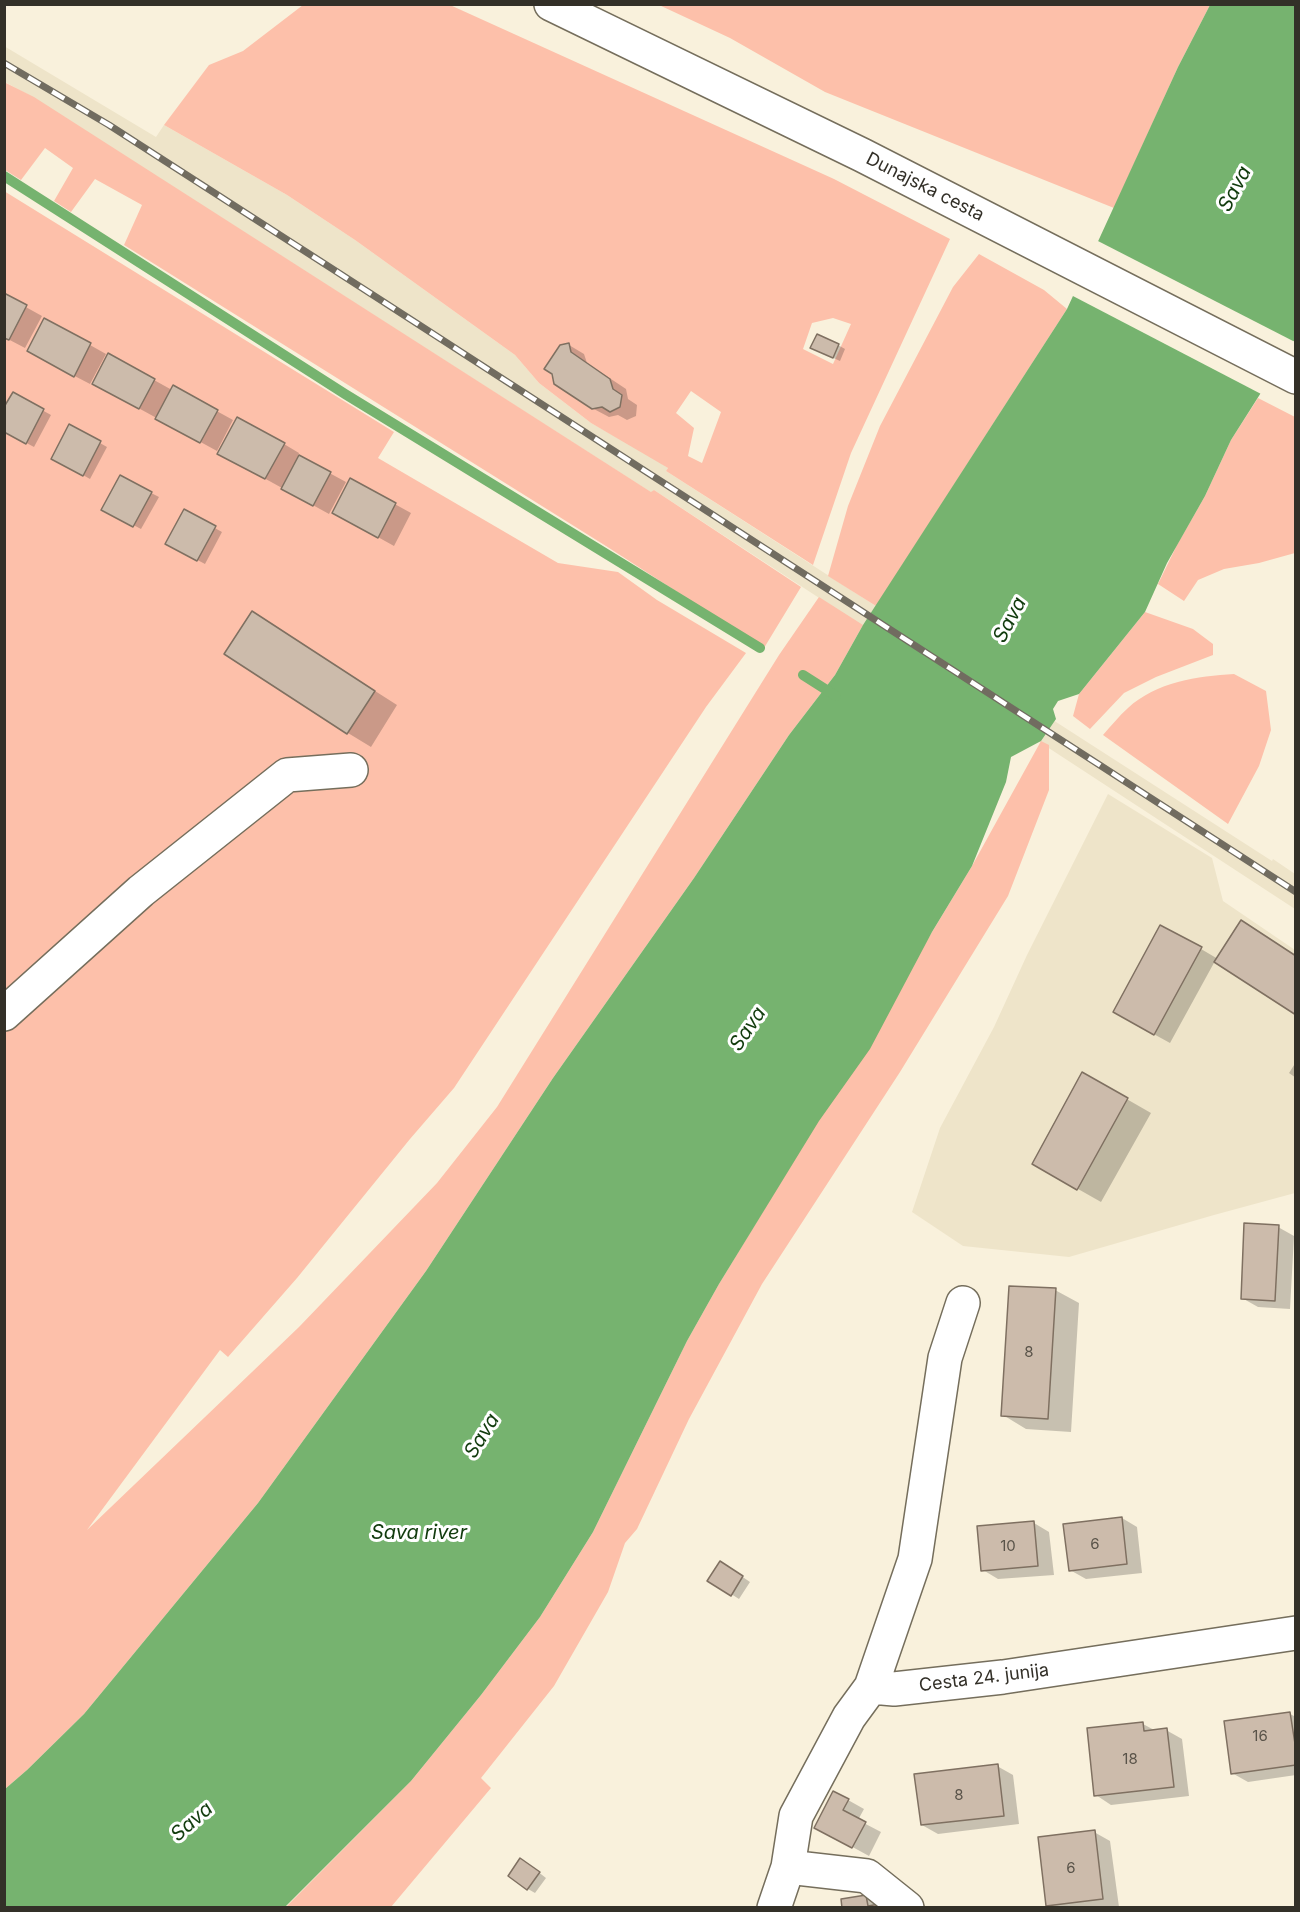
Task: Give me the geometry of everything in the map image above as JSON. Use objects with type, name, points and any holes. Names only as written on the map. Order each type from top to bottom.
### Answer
[{"type":"street","name":"Dunajska cesta","points":[[551,4],[862,155],[1296,377]]},
{"type":"street","points":[[4,1014],[141,891],[287,775],[351,770]]},
{"type":"street","points":[[774,1908],[788,1867],[796,1816],[849,1717],[871,1687],[915,1558],[945,1358],[963,1303]]},
{"type":"street","name":"Cesta 24. junija","points":[[871,1687],[894,1689],[1003,1677],[1296,1633]]},
{"type":"street","points":[[788,1867],[867,1876],[907,1908]]},
{"type":"shaded area","points":[[746,4],[749,6],[751,4],[1210,5],[1178,67],[1114,208],[825,92],[730,38],[659,5]]},
{"type":"shaded area","points":[[303,5],[450,5],[834,179],[950,239],[851,453],[813,565],[666,471],[668,468],[591,423],[539,383],[515,355],[355,240],[287,195],[164,125],[209,65],[243,51]],"holes":[[[833,318],[851,324],[833,364],[803,349],[812,323]],[[569,343],[571,352],[610,379],[613,389],[622,395],[620,407],[611,412],[602,407],[591,409],[554,384],[551,374],[544,369],[560,345]],[[691,391],[721,412],[702,463],[688,456],[694,428],[676,413]]]},
{"type":"shaded area","points":[[4,46],[156,137],[164,125],[287,195],[355,240],[515,355],[539,383],[591,423],[652,457],[668,468],[666,471],[1295,874],[1295,909],[654,490],[652,493],[34,98],[5,82]]},
{"type":"shaded area","points":[[4,82],[34,97],[651,492],[654,490],[801,587],[764,648],[606,546],[124,245],[142,205],[95,179],[71,212],[54,201],[73,168],[45,148],[21,180],[5,170]]},
{"type":"shaded area","points":[[4,191],[394,432],[378,458],[558,563],[618,572],[657,600],[746,653],[706,707],[454,1088],[297,1278],[228,1357],[220,1350],[87,1530],[299,1327],[437,1183],[497,1107],[779,655],[819,597],[863,625],[835,675],[789,735],[694,878],[553,1078],[426,1271],[258,1503],[84,1714],[5,1789]]},
{"type":"shaded area","points":[[979,254],[1044,290],[1067,309],[876,606],[828,576],[848,506],[880,426],[953,287]]},
{"type":"shaded area","points":[[1258,398],[1295,417],[1295,553],[1259,563],[1224,569],[1198,580],[1184,601],[1158,584],[1205,496],[1231,440]]},
{"type":"shaded area","points":[[1145,612],[1193,629],[1213,644],[1213,655],[1156,677],[1124,693],[1090,729],[1073,716],[1079,694]]},
{"type":"shaded area","points":[[1234,674],[1266,691],[1271,730],[1259,766],[1228,824],[1103,735],[1128,708],[1151,692],[1178,682],[1206,676]]},
{"type":"shaded area","points":[[1041,741],[1049,745],[1049,790],[1008,896],[900,1072],[762,1284],[689,1419],[637,1529],[625,1543],[608,1592],[554,1686],[481,1778],[491,1788],[391,1907],[285,1908],[411,1781],[481,1695],[540,1617],[593,1532],[687,1341],[719,1284],[972,866]]},
{"type":"shaded area","points":[[1108,794],[1212,858],[1223,901],[1295,950],[1295,1193],[1069,1257],[963,1246],[912,1212],[940,1128],[994,1027],[1027,955]]},
{"type":"water","name":"Sava river","points":[[1210,5],[1295,5],[1295,339],[1231,440],[1205,496],[1167,563],[1145,612],[1079,694],[1058,701],[1053,709],[1056,719],[1041,741],[1011,757],[1006,782],[972,866],[932,932],[870,1049],[819,1121],[719,1284],[687,1341],[593,1532],[540,1617],[481,1695],[411,1781],[285,1907],[5,1908],[5,1789],[84,1714],[258,1503],[426,1271],[553,1078],[694,878],[789,735],[835,675],[863,625],[1067,309],[1178,67]]},
{"type":"pier","points":[[1096,240],[1295,342],[1263,395],[1071,295]]},
{"type":"building","points":[[4,293],[27,305],[9,340],[4,338]]},
{"type":"building","points":[[44,318],[91,343],[74,377],[27,351]]},
{"type":"building","points":[[817,334],[839,344],[833,358],[810,348]]},
{"type":"building","points":[[569,343],[571,352],[610,379],[613,389],[622,395],[620,407],[610,412],[602,407],[592,409],[554,384],[552,374],[544,369],[560,345]]},
{"type":"building","points":[[108,353],[155,379],[139,409],[92,384]]},
{"type":"building","points":[[173,385],[218,410],[200,443],[155,419]]},
{"type":"building","points":[[13,392],[44,409],[26,444],[4,432],[4,407]]},
{"type":"building","points":[[237,417],[285,443],[265,479],[217,454]]},
{"type":"building","points":[[69,424],[101,441],[83,476],[51,459]]},
{"type":"building","points":[[299,455],[331,472],[313,506],[281,489]]},
{"type":"building","points":[[120,475],[152,492],[133,527],[101,510]]},
{"type":"building","points":[[350,478],[396,503],[378,538],[332,513]]},
{"type":"building","points":[[184,509],[216,526],[197,561],[165,544]]},
{"type":"building","points":[[252,611],[375,691],[347,734],[224,654]]},
{"type":"building","points":[[1241,920],[1296,956],[1296,1015],[1214,962]]},
{"type":"building","points":[[1160,925],[1202,947],[1154,1035],[1113,1012]]},
{"type":"building","points":[[1082,1072],[1128,1098],[1077,1190],[1032,1164]]},
{"type":"building","points":[[1244,1223],[1279,1225],[1275,1301],[1241,1299]]},
{"type":"building","points":[[1009,1286],[1056,1288],[1048,1419],[1001,1416]]},
{"type":"building","points":[[1122,1517],[1127,1564],[1069,1571],[1063,1524]]},
{"type":"building","points":[[1034,1521],[1038,1566],[981,1571],[977,1526]]},
{"type":"building","points":[[720,1561],[743,1576],[731,1596],[707,1581]]},
{"type":"building","points":[[1290,1712],[1296,1765],[1231,1774],[1224,1721]]},
{"type":"building","points":[[1143,1722],[1144,1731],[1167,1728],[1174,1787],[1094,1796],[1087,1728]]},
{"type":"building","points":[[998,1764],[1004,1816],[921,1825],[914,1774]]},
{"type":"building","points":[[833,1791],[849,1799],[843,1810],[866,1822],[852,1848],[814,1828]]},
{"type":"building","points":[[1095,1830],[1103,1899],[1046,1906],[1038,1837]]},
{"type":"building","points":[[520,1858],[540,1872],[527,1890],[508,1876]]},
{"type":"building","points":[[866,1895],[868,1906],[891,1902],[892,1908],[842,1908],[841,1899]]},
{"type":"waterway","points":[[4,176],[345,394],[760,648]]},
{"type":"waterway","points":[[803,675],[836,696]]},
{"type":"railway","points":[[4,63],[109,125],[1296,892]]},
{"type":"water label","name":"Sava","points":[[1235,189]]},
{"type":"water label","name":"Sava","points":[[1010,620]]},
{"type":"water label","name":"Sava","points":[[748,1029]]},
{"type":"water label","name":"Sava","points":[[482,1436]]},
{"type":"water label","name":"Sava","points":[[192,1822]]}]
